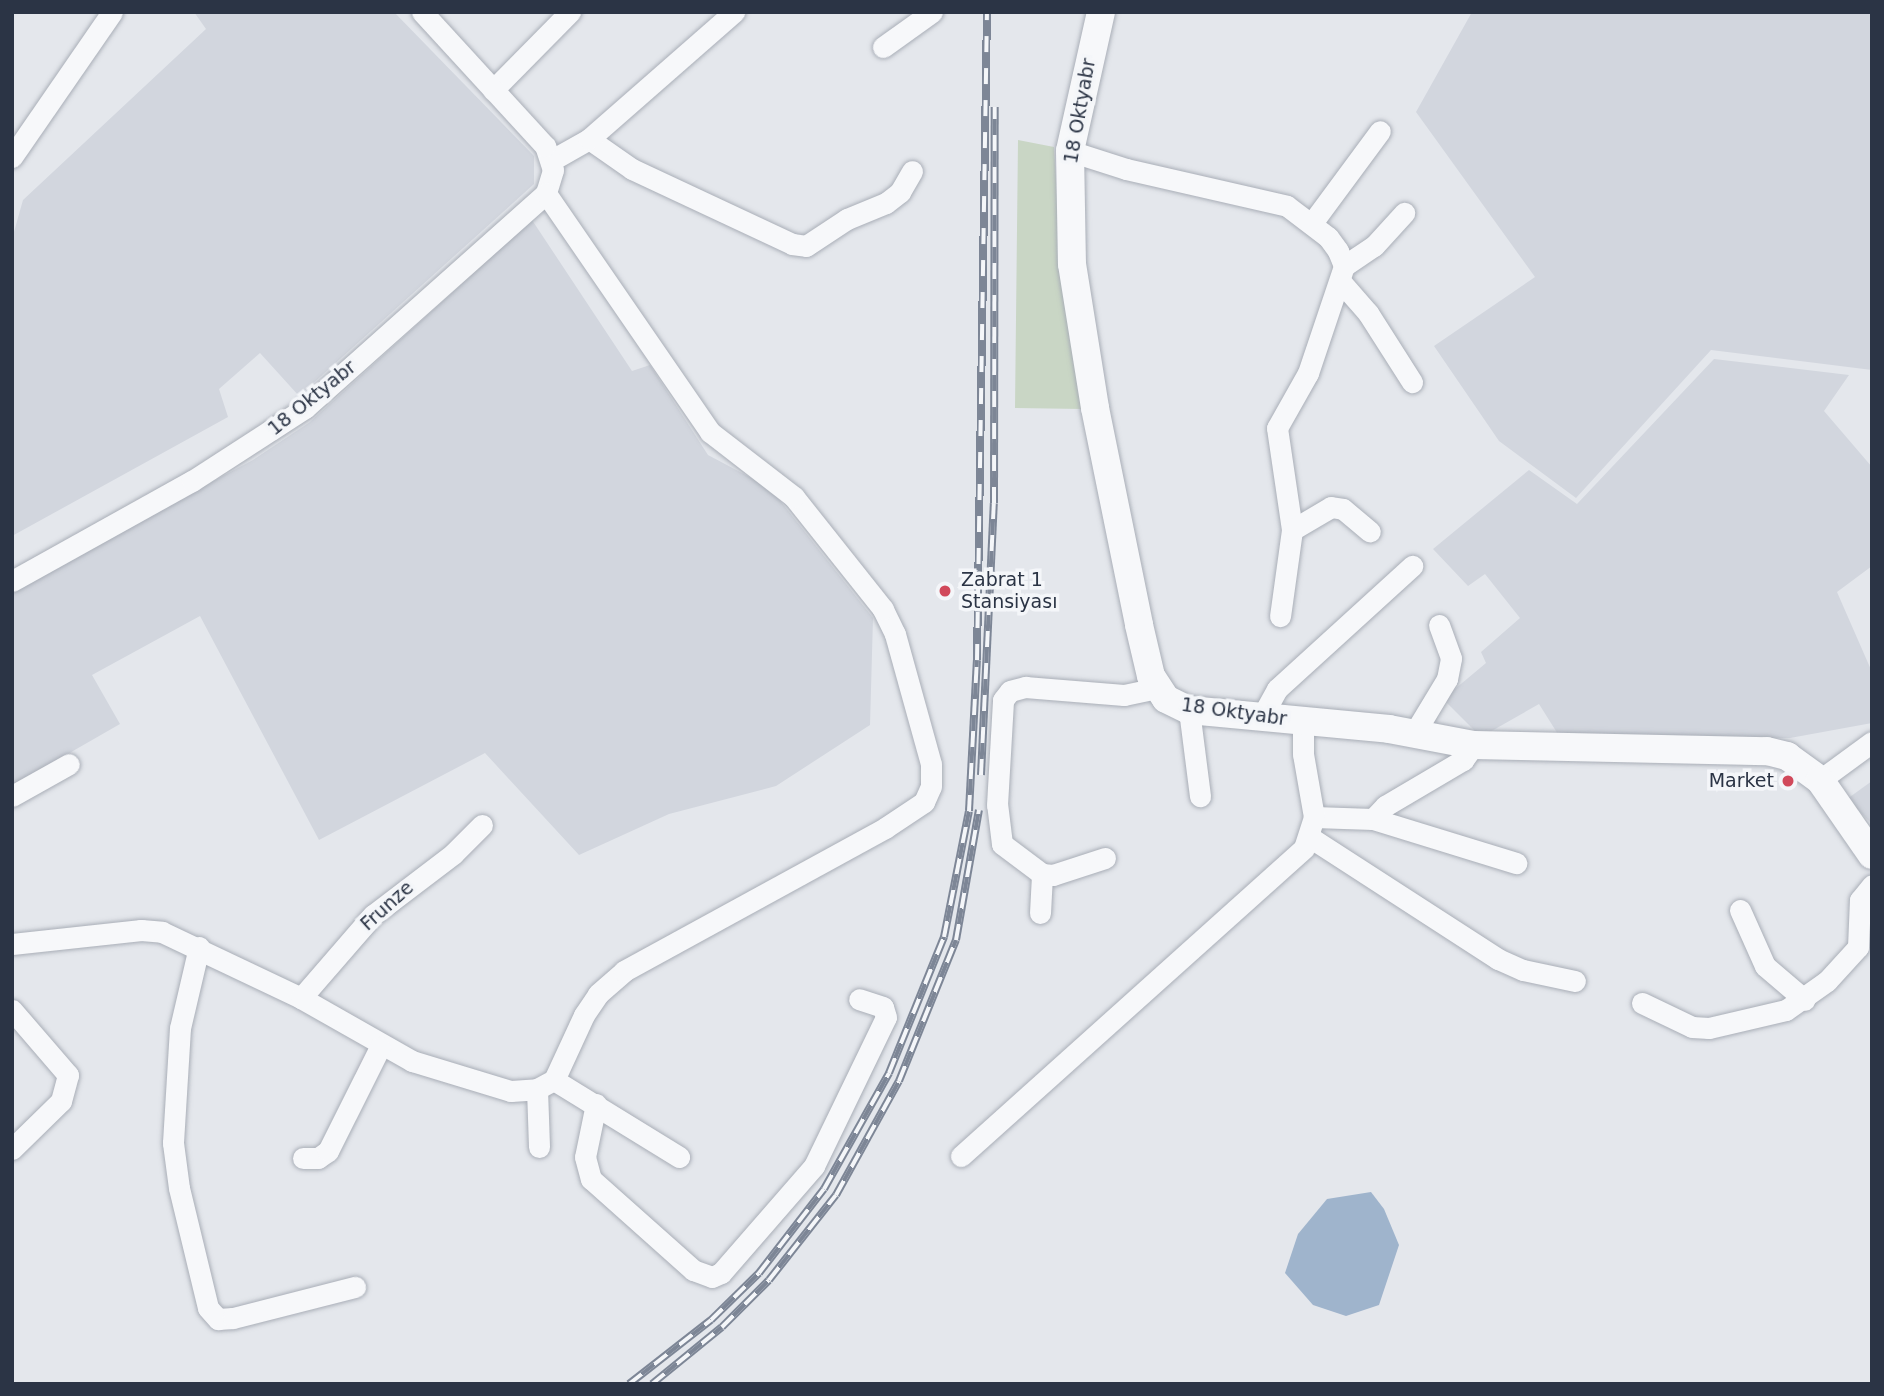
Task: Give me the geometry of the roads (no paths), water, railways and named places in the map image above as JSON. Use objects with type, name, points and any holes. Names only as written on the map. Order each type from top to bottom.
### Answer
[{"type":"street","points":[[12,157],[112,12]]},
{"type":"street","points":[[422,12],[552,160]]},
{"type":"street","points":[[493,90],[570,12]]},
{"type":"street","points":[[552,160],[589,139],[734,12]]},
{"type":"street","points":[[883,47],[932,12]]},
{"type":"street","name":"18 Oktyabr","points":[[1101,12],[1070,151],[1072,264],[1095,408],[1139,625],[1157,688],[1167,699],[1189,709],[1415,732],[1474,745],[1767,751],[1787,756],[1820,780],[1872,855]]},
{"type":"street","points":[[1312,223],[1380,131]]},
{"type":"street","points":[[589,139],[632,169],[792,244],[806,246],[847,219],[886,203],[900,192],[912,171]]},
{"type":"street","points":[[1070,151],[1126,169],[1287,206],[1328,237],[1342,274],[1412,382]]},
{"type":"street","points":[[539,1147],[545,1084],[584,1015],[609,982],[910,813],[924,802],[931,764],[895,634],[883,609],[794,497],[710,432],[546,193],[552,160]]},
{"type":"street","name":"18 Oktyabr","points":[[12,581],[192,481],[305,408],[546,193]]},
{"type":"street","points":[[1280,616],[1292,530],[1277,428],[1308,373],[1342,274],[1374,246],[1404,213]]},
{"type":"street","points":[[1292,530],[1331,507],[1343,509],[1370,532]]},
{"type":"street","points":[[1261,718],[1277,689],[1412,566]]},
{"type":"street","points":[[1415,732],[1447,679],[1451,659],[1439,625]]},
{"type":"street","points":[[1105,858],[1053,876],[1042,874],[1002,844],[997,832],[1005,695],[1025,687],[1124,695],[1157,688]]},
{"type":"street","points":[[1189,709],[1200,796]]},
{"type":"street","points":[[961,1156],[1180,961],[1311,838],[1314,817],[1303,754],[1303,722]]},
{"type":"street","points":[[1820,780],[1872,743]]},
{"type":"street","points":[[1373,819],[1385,806],[1463,760],[1474,745]]},
{"type":"street","points":[[12,796],[69,764]]},
{"type":"street","points":[[1314,817],[1373,819],[1516,863]]},
{"type":"street","name":"Frunze","points":[[301,998],[373,915],[453,854],[482,824]]},
{"type":"street","points":[[1311,838],[1498,959],[1523,970],[1575,981]]},
{"type":"street","points":[[1040,913],[1042,874]]},
{"type":"street","points":[[1642,1003],[1692,1027],[1709,1028],[1763,1018],[1805,1000],[1858,947],[1860,900],[1872,885]]},
{"type":"street","points":[[1740,910],[1765,966],[1805,1000]]},
{"type":"street","points":[[12,944],[141,930],[162,932],[199,947],[301,998],[380,1047],[412,1061],[511,1091],[545,1084],[596,1104],[679,1157]]},
{"type":"street","points":[[199,947],[180,1028],[173,1143],[178,1188],[208,1308],[218,1319],[233,1318],[355,1287]]},
{"type":"street","points":[[596,1104],[585,1157],[592,1179],[693,1270],[712,1276],[747,1245],[814,1166],[886,1017],[883,1007],[859,999]]},
{"type":"street","points":[[12,1010],[68,1075],[61,1101],[12,1149]]},
{"type":"street","points":[[303,1158],[318,1158],[328,1151],[380,1047]]},
{"type":"water","points":[[1371,1192],[1384,1209],[1399,1245],[1379,1305],[1346,1316],[1313,1305],[1285,1273],[1298,1234],[1327,1199]]},
{"type":"railway","points":[[629,1384],[711,1320],[759,1273],[824,1189],[889,1073],[944,937],[969,811],[977,660],[987,12]]},
{"type":"railway","points":[[981,775],[994,503],[995,107]]},
{"type":"railway","points":[[652,1384],[722,1327],[769,1280],[836,1195],[899,1081],[956,940],[979,810]]},
{"type":"place","name":"Zabrat 1 Stansiyası","points":[[945,591]]},
{"type":"place","name":"Market","points":[[1788,781]]}]
